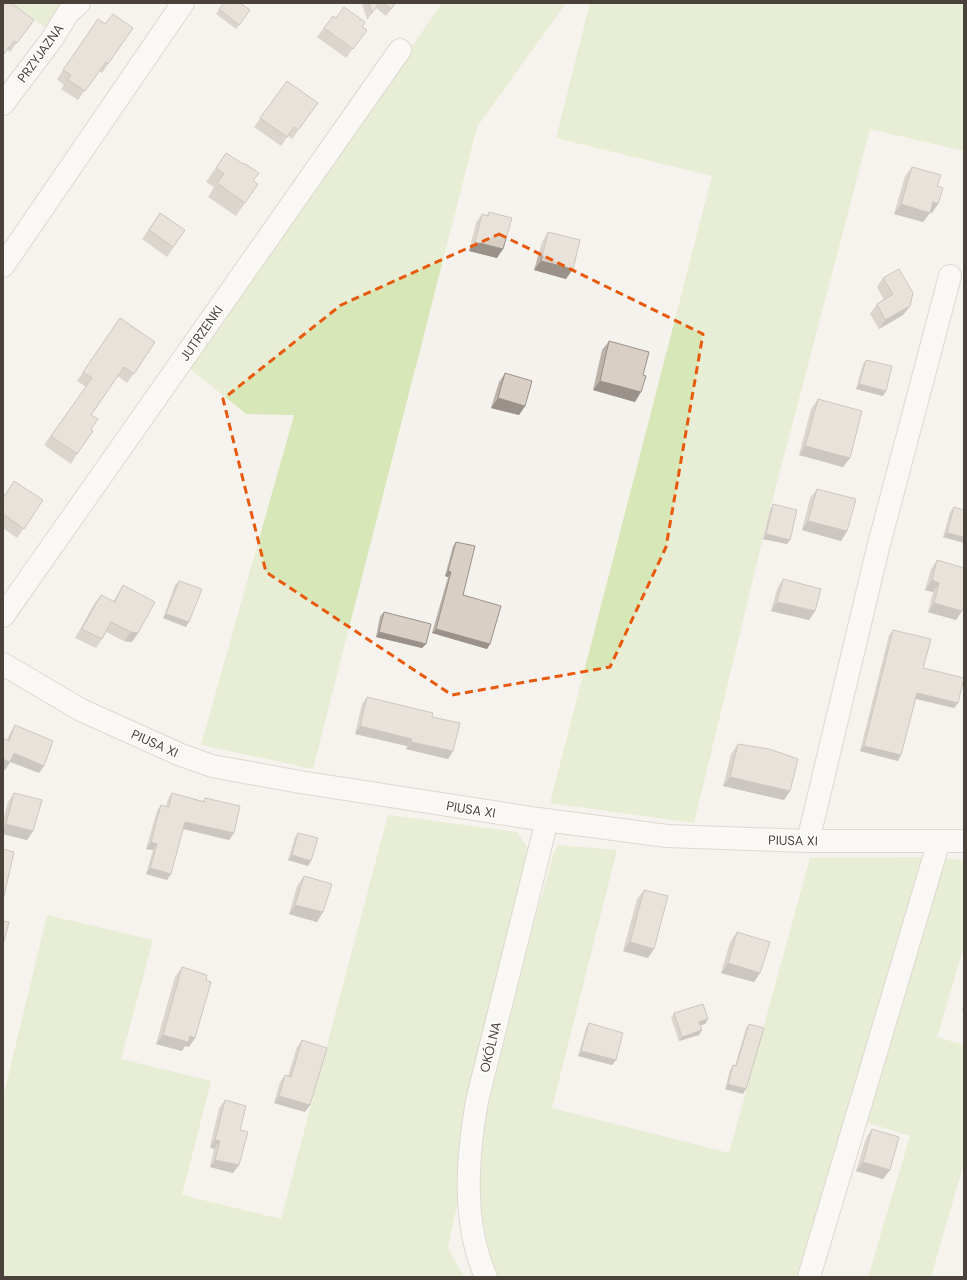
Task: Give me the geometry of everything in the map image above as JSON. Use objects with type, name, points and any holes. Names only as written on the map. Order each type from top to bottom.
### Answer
[{"type":"street","name":"PRZYJAZNA","points":[[3,104],[52,39],[68,13],[79,3]]},
{"type":"street","points":[[3,266],[183,3]]},
{"type":"street","name":"JUTRZENKI","points":[[3,616],[400,50]]},
{"type":"street","points":[[816,841],[878,548],[950,276]]},
{"type":"street","points":[[816,841],[915,447],[950,316]]},
{"type":"street","name":"PIUSA XI","points":[[3,664],[81,710],[181,755],[212,766],[300,782],[548,820],[667,836],[816,841],[964,841]]},
{"type":"street","name":"OKÓLNA","points":[[486,1277],[475,1247],[472,1228],[469,1195],[472,1129],[476,1101],[548,820]]},
{"type":"street","points":[[809,1277],[939,841]]},
{"type":"highlighted area","points":[[499,234],[703,334],[666,547],[610,667],[452,695],[266,572],[223,399],[341,305]]},
{"type":"green space","points":[[12,3],[70,3],[50,31]]},
{"type":"green space","points":[[442,3],[566,3],[477,127],[313,769],[201,745],[294,415],[246,414],[189,368]]},
{"type":"green space","points":[[590,3],[964,3],[964,151],[870,129],[770,509],[694,823],[550,803],[712,176],[556,138]]},
{"type":"green space","points":[[388,815],[517,832],[532,854],[448,1248],[464,1277],[3,1277],[3,1098],[47,915],[153,940],[121,1059],[211,1081],[182,1195],[281,1219]]},
{"type":"green space","points":[[558,845],[617,850],[552,1108],[729,1153],[810,858],[928,857],[803,1277],[494,1277],[478,1195],[478,1140],[487,1090],[554,852]]},
{"type":"green space","points":[[941,858],[964,860],[964,946],[937,1037],[964,1045],[964,1163],[931,1277],[868,1277],[910,1136],[862,1121]]},
{"type":"building","points":[[3,3],[11,3],[34,20],[17,43],[14,41],[3,55]]},
{"type":"building","points":[[224,3],[240,3],[250,10],[239,25],[219,9]]},
{"type":"building","points":[[369,3],[379,3],[372,13]]},
{"type":"building","points":[[383,3],[395,3],[391,9]]},
{"type":"building","points":[[344,7],[365,22],[362,27],[367,30],[353,49],[324,28],[333,16],[336,18]]},
{"type":"building","points":[[113,14],[133,28],[108,64],[106,62],[85,91],[68,80],[71,75],[63,70],[98,19],[105,24]]},
{"type":"building","points":[[287,81],[318,103],[298,130],[294,127],[287,137],[260,118]]},
{"type":"building","points":[[226,153],[259,173],[253,181],[258,184],[245,203],[217,183],[224,174],[216,168]]},
{"type":"building","points":[[912,167],[941,175],[937,186],[943,188],[938,204],[933,202],[930,213],[901,204]]},
{"type":"building","points":[[489,212],[512,218],[503,249],[475,242],[482,214],[488,216]]},
{"type":"building","points":[[160,213],[185,230],[173,247],[149,230]]},
{"type":"building","points":[[548,232],[580,240],[573,269],[541,261]]},
{"type":"building","points":[[899,269],[913,293],[910,306],[885,320],[877,304],[893,294],[883,278]]},
{"type":"building","points":[[120,318],[155,342],[134,374],[124,367],[91,415],[98,419],[91,429],[93,431],[77,454],[51,436],[92,378],[83,372]]},
{"type":"building","points":[[609,341],[649,352],[643,375],[646,376],[641,392],[600,381]]},
{"type":"building","points":[[866,360],[892,366],[886,391],[859,384]]},
{"type":"building","points":[[505,373],[532,381],[525,406],[498,398]]},
{"type":"building","points":[[818,399],[862,411],[850,458],[805,446]]},
{"type":"building","points":[[14,481],[43,500],[24,529],[3,514],[3,498]]},
{"type":"building","points":[[817,489],[856,499],[847,531],[808,521]]},
{"type":"building","points":[[773,504],[797,510],[790,540],[766,534]]},
{"type":"building","points":[[954,507],[964,510],[964,537],[947,533]]},
{"type":"building","points":[[456,542],[475,546],[463,595],[501,606],[490,644],[436,629],[451,572],[448,571]]},
{"type":"building","points":[[937,560],[964,568],[964,606],[962,611],[934,603],[939,583],[932,580]]},
{"type":"building","points":[[783,579],[821,589],[815,611],[777,602]]},
{"type":"building","points":[[179,581],[202,589],[189,622],[166,614]]},
{"type":"building","points":[[123,585],[155,602],[138,633],[131,632],[111,622],[102,639],[82,629],[101,595],[115,602]]},
{"type":"building","points":[[384,612],[431,624],[426,644],[379,632]]},
{"type":"building","points":[[893,630],[931,639],[923,668],[964,678],[958,703],[917,693],[901,755],[864,746]]},
{"type":"building","points":[[367,697],[433,713],[432,717],[460,723],[453,751],[411,742],[412,739],[360,726]]},
{"type":"building","points":[[15,725],[53,741],[44,766],[14,753],[10,762],[3,759],[3,738],[9,741]]},
{"type":"building","points":[[738,744],[769,749],[798,759],[790,791],[730,777]]},
{"type":"building","points":[[14,793],[42,800],[33,831],[6,824]]},
{"type":"building","points":[[172,793],[204,802],[205,798],[240,806],[234,833],[185,822],[171,874],[150,868],[157,844],[151,842],[156,822],[161,805],[169,807]]},
{"type":"building","points":[[298,833],[318,838],[311,861],[292,855]]},
{"type":"building","points":[[3,849],[14,852],[3,900]]},
{"type":"building","points":[[304,876],[332,884],[323,912],[295,905]]},
{"type":"building","points":[[644,890],[668,896],[654,949],[630,942]]},
{"type":"building","points":[[3,921],[9,922],[3,945]]},
{"type":"building","points":[[737,932],[770,942],[760,973],[728,963]]},
{"type":"building","points":[[182,967],[207,975],[206,980],[211,982],[195,1038],[190,1036],[188,1042],[163,1035]]},
{"type":"building","points":[[703,1004],[708,1019],[699,1022],[702,1030],[682,1037],[674,1013]]},
{"type":"building","points":[[589,1023],[623,1033],[616,1060],[581,1051]]},
{"type":"building","points":[[749,1024],[764,1028],[746,1089],[728,1084],[733,1065],[736,1066]]},
{"type":"building","points":[[302,1040],[327,1048],[310,1105],[279,1096],[285,1075],[291,1077]]},
{"type":"building","points":[[225,1100],[246,1106],[240,1130],[248,1132],[239,1165],[215,1160],[220,1141],[215,1140]]},
{"type":"building","points":[[872,1129],[899,1137],[890,1170],[863,1162]]}]
